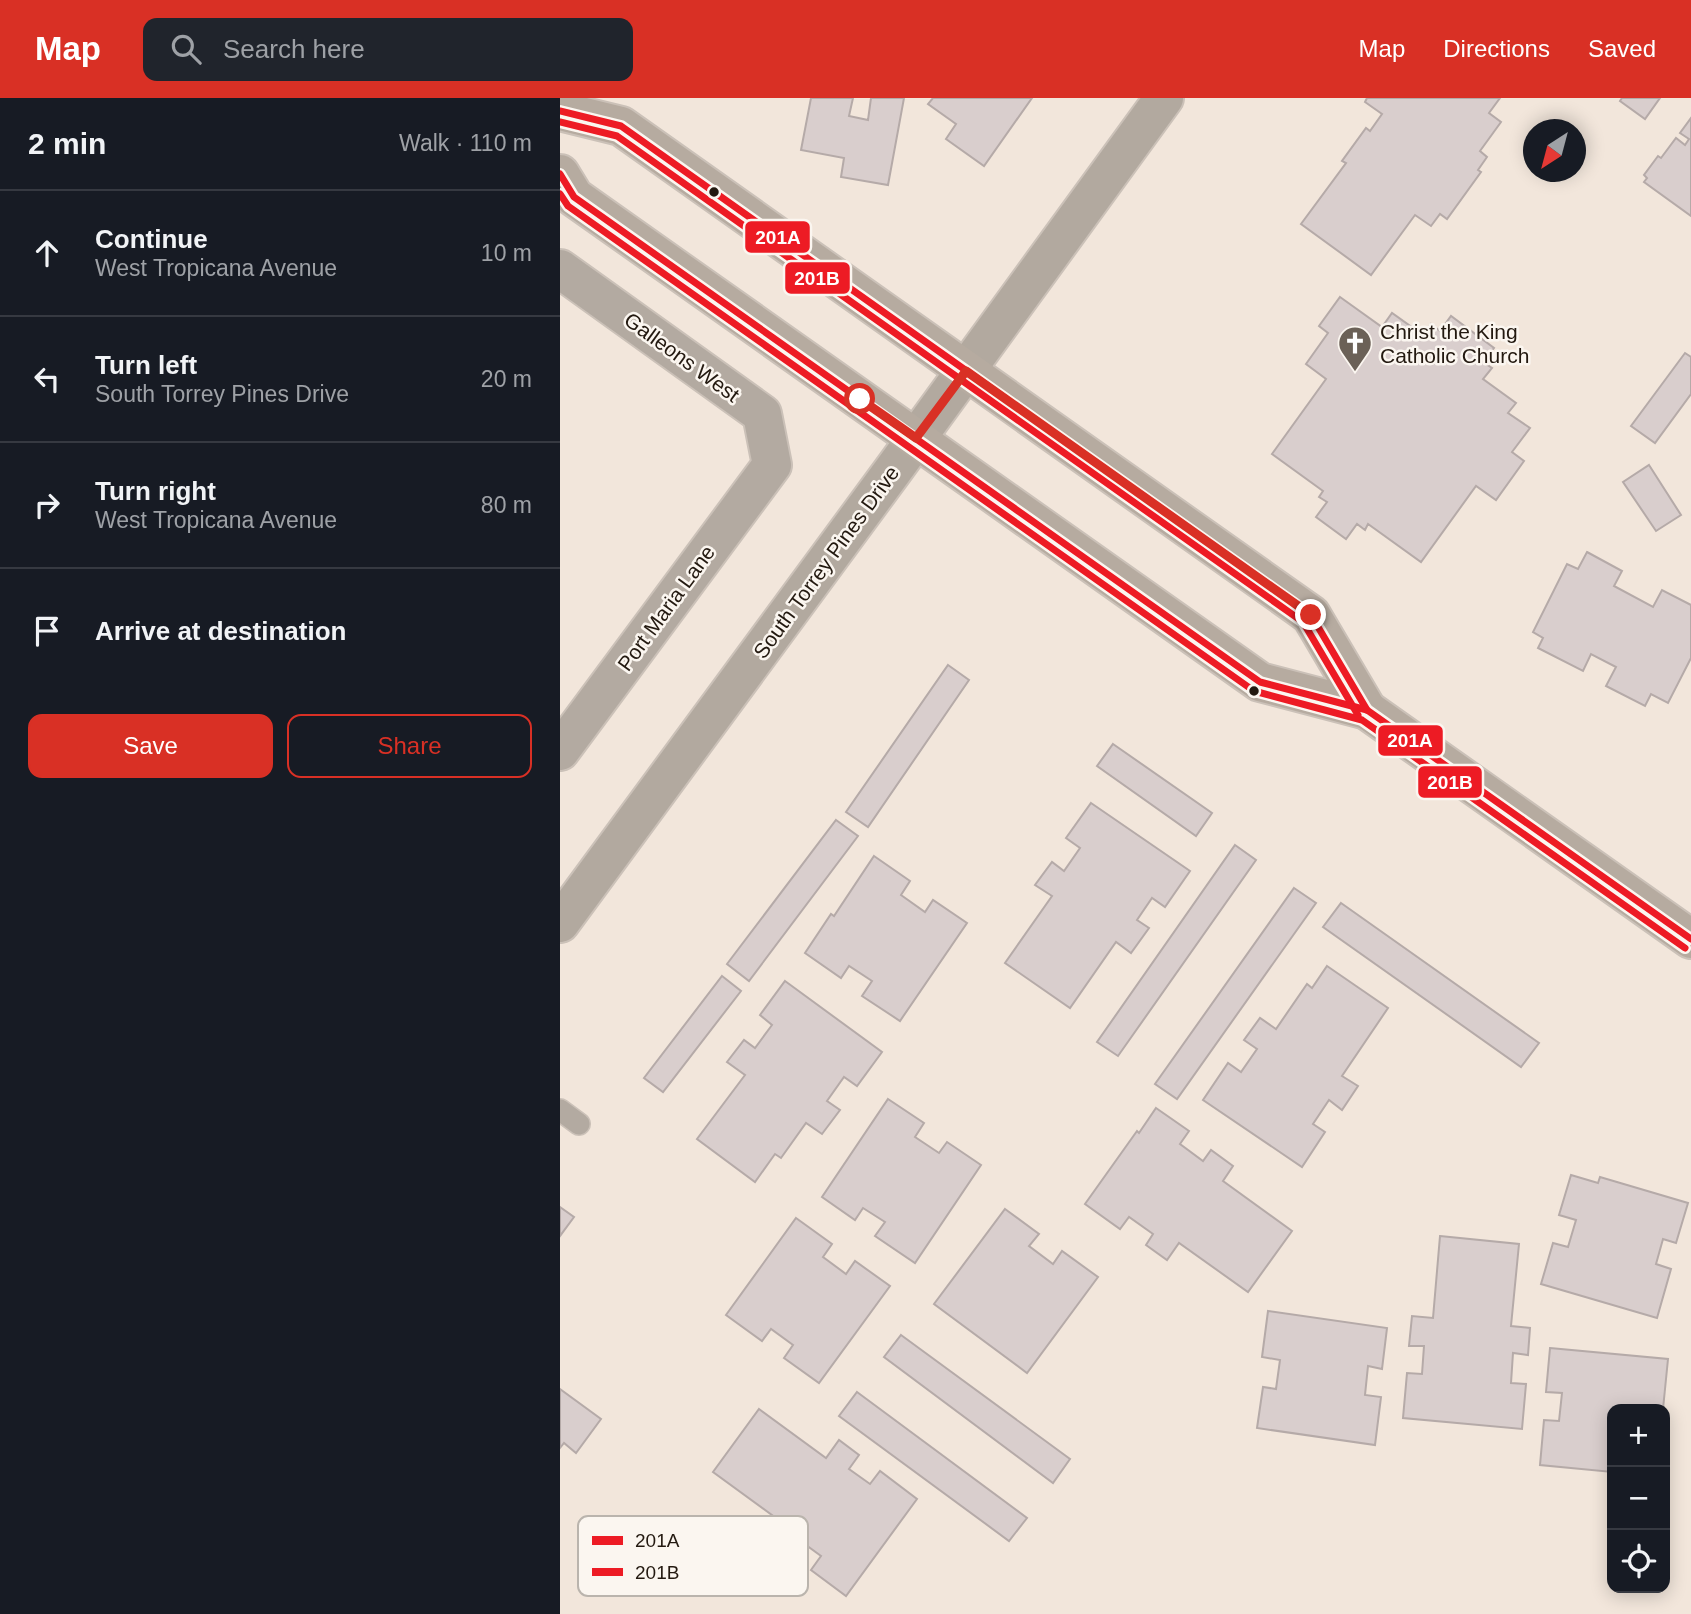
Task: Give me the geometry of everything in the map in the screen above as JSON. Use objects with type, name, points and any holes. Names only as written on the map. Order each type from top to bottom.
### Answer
[{"type":"main road","name":"South Torrey Pines Drive","points":[[560,923],[1164,98]]},
{"type":"main road","points":[[560,111],[621,126],[1311,615],[1367,710]]},
{"type":"main road","points":[[560,174],[574,197],[1260,682],[1367,710],[1691,939]]},
{"type":"street","name":"Galleons West","points":[[560,270],[762,414],[772,465]]},
{"type":"street","name":"Port Maria Lane","points":[[560,751],[772,465]]},
{"type":"lane","points":[[560,1110],[579,1124]]},
{"type":"building","points":[[811,98],[853,98],[849,116],[868,120],[871,98],[904,98],[888,185],[841,177],[844,158],[801,150]]},
{"type":"building","points":[[933,98],[1032,98],[984,166],[946,139],[956,124],[928,104]]},
{"type":"building","points":[[1367,98],[1500,98],[1489,113],[1501,122],[1480,151],[1487,157],[1478,170],[1481,172],[1447,219],[1440,214],[1431,226],[1415,215],[1371,275],[1301,224],[1346,163],[1342,161],[1366,128],[1370,131],[1382,114],[1365,102]]},
{"type":"building","points":[[1622,98],[1660,98],[1645,119],[1620,101]]},
{"type":"building","points":[[1691,118],[1691,216],[1644,182],[1647,178],[1644,175],[1676,138],[1685,145],[1689,139],[1680,133]]},
{"type":"building","points":[[1340,297],[1382,327],[1392,313],[1423,335],[1431,324],[1440,331],[1451,316],[1494,348],[1483,362],[1492,368],[1483,379],[1516,403],[1508,413],[1530,428],[1512,452],[1524,461],[1496,500],[1476,486],[1421,562],[1368,524],[1365,530],[1357,524],[1346,539],[1316,517],[1327,502],[1319,497],[1323,491],[1272,454],[1326,379],[1306,364],[1328,333],[1319,326]]},
{"type":"building","points":[[1685,353],[1691,357],[1691,394],[1655,443],[1631,426]]},
{"type":"building","points":[[1649,465],[1681,515],[1656,531],[1623,482]]},
{"type":"building","points":[[1587,552],[1622,571],[1614,586],[1653,607],[1662,590],[1691,605],[1691,658],[1668,703],[1651,694],[1645,706],[1606,686],[1616,667],[1591,654],[1583,671],[1538,648],[1543,638],[1533,632],[1567,564],[1578,569]]},
{"type":"building","points":[[948,665],[969,680],[868,827],[846,812]]},
{"type":"building","points":[[1113,744],[1212,813],[1196,836],[1097,766]]},
{"type":"building","points":[[1091,803],[1190,871],[1165,907],[1152,898],[1137,920],[1149,928],[1131,953],[1116,942],[1070,1008],[1005,963],[1052,896],[1035,885],[1052,862],[1064,871],[1080,848],[1066,838]]},
{"type":"building","points":[[836,820],[858,836],[749,981],[727,964]]},
{"type":"building","points":[[1235,845],[1256,860],[1118,1056],[1097,1042]]},
{"type":"building","points":[[874,856],[910,881],[901,895],[925,912],[933,900],[967,923],[900,1021],[862,996],[872,981],[849,966],[841,978],[805,953],[831,914],[834,916]]},
{"type":"building","points":[[1294,888],[1316,903],[1177,1099],[1155,1084]]},
{"type":"building","points":[[1341,903],[1539,1043],[1521,1067],[1323,927]]},
{"type":"building","points":[[1327,966],[1388,1008],[1342,1076],[1358,1086],[1342,1110],[1329,1100],[1313,1124],[1325,1132],[1302,1167],[1203,1100],[1228,1063],[1241,1072],[1257,1049],[1244,1040],[1260,1018],[1276,1029],[1307,984],[1312,988]]},
{"type":"building","points":[[722,976],[741,991],[663,1092],[644,1078]]},
{"type":"building","points":[[785,981],[882,1052],[857,1086],[844,1077],[827,1101],[840,1110],[822,1134],[806,1123],[781,1158],[775,1154],[755,1182],[697,1139],[745,1075],[727,1062],[744,1040],[755,1048],[772,1025],[760,1015]]},
{"type":"building","points":[[888,1099],[924,1123],[915,1137],[939,1153],[947,1142],[981,1165],[915,1263],[875,1236],[885,1222],[863,1208],[855,1220],[822,1197]]},
{"type":"building","points":[[1156,1108],[1189,1131],[1180,1144],[1203,1161],[1211,1150],[1233,1166],[1223,1181],[1292,1231],[1248,1292],[1179,1243],[1167,1260],[1146,1245],[1153,1234],[1129,1217],[1120,1229],[1085,1204]]},
{"type":"building","points":[[1571,1175],[1598,1183],[1600,1177],[1688,1203],[1676,1243],[1663,1239],[1656,1264],[1671,1269],[1657,1318],[1541,1284],[1553,1243],[1568,1247],[1576,1220],[1559,1215]]},
{"type":"building","points":[[560,1207],[574,1217],[560,1236]]},
{"type":"building","points":[[1005,1209],[1039,1234],[1029,1246],[1053,1264],[1062,1251],[1098,1277],[1027,1373],[934,1304]]},
{"type":"building","points":[[796,1218],[832,1244],[823,1257],[846,1274],[855,1261],[890,1286],[819,1383],[784,1358],[793,1345],[771,1329],[762,1341],[726,1315]]},
{"type":"building","points":[[1440,1236],[1519,1244],[1511,1326],[1530,1328],[1528,1355],[1513,1353],[1511,1383],[1526,1384],[1522,1429],[1403,1418],[1407,1373],[1422,1374],[1424,1346],[1409,1346],[1412,1316],[1433,1318]]},
{"type":"building","points":[[1268,1311],[1387,1328],[1382,1369],[1368,1366],[1365,1395],[1381,1397],[1375,1445],[1257,1428],[1263,1387],[1276,1389],[1280,1360],[1262,1357]]},
{"type":"building","points":[[901,1335],[1070,1459],[1053,1483],[884,1357]]},
{"type":"building","points":[[1550,1348],[1668,1359],[1664,1404],[1607,1404],[1607,1472],[1540,1465],[1544,1420],[1559,1421],[1562,1393],[1546,1392]]},
{"type":"building","points":[[560,1389],[601,1419],[576,1453],[564,1443],[560,1448]]},
{"type":"building","points":[[857,1392],[1027,1518],[1009,1541],[839,1416]]},
{"type":"building","points":[[759,1409],[826,1458],[839,1440],[859,1455],[849,1469],[870,1484],[880,1471],[917,1499],[846,1596],[811,1570],[821,1556],[808,1547],[808,1516],[773,1516],[713,1472]]},
{"type":"transit line","name":"201A","points":[[560,111],[621,126],[1311,615],[1367,710]]},
{"type":"transit line","name":"201B","points":[[560,122],[617,136],[1303,622],[1358,715]]},
{"type":"transit line","name":"201A","points":[[560,174],[574,197],[1260,682],[1367,710],[1691,939]]},
{"type":"transit line","name":"201B","points":[[560,194],[568,206],[1254,691],[1362,720],[1685,948]]},
{"type":"place","name":"Christ the King Catholic Church","points":[[1355,373]]},
{"type":"route","points":[[860,399],[916,438],[966,371],[1311,615]]}]
